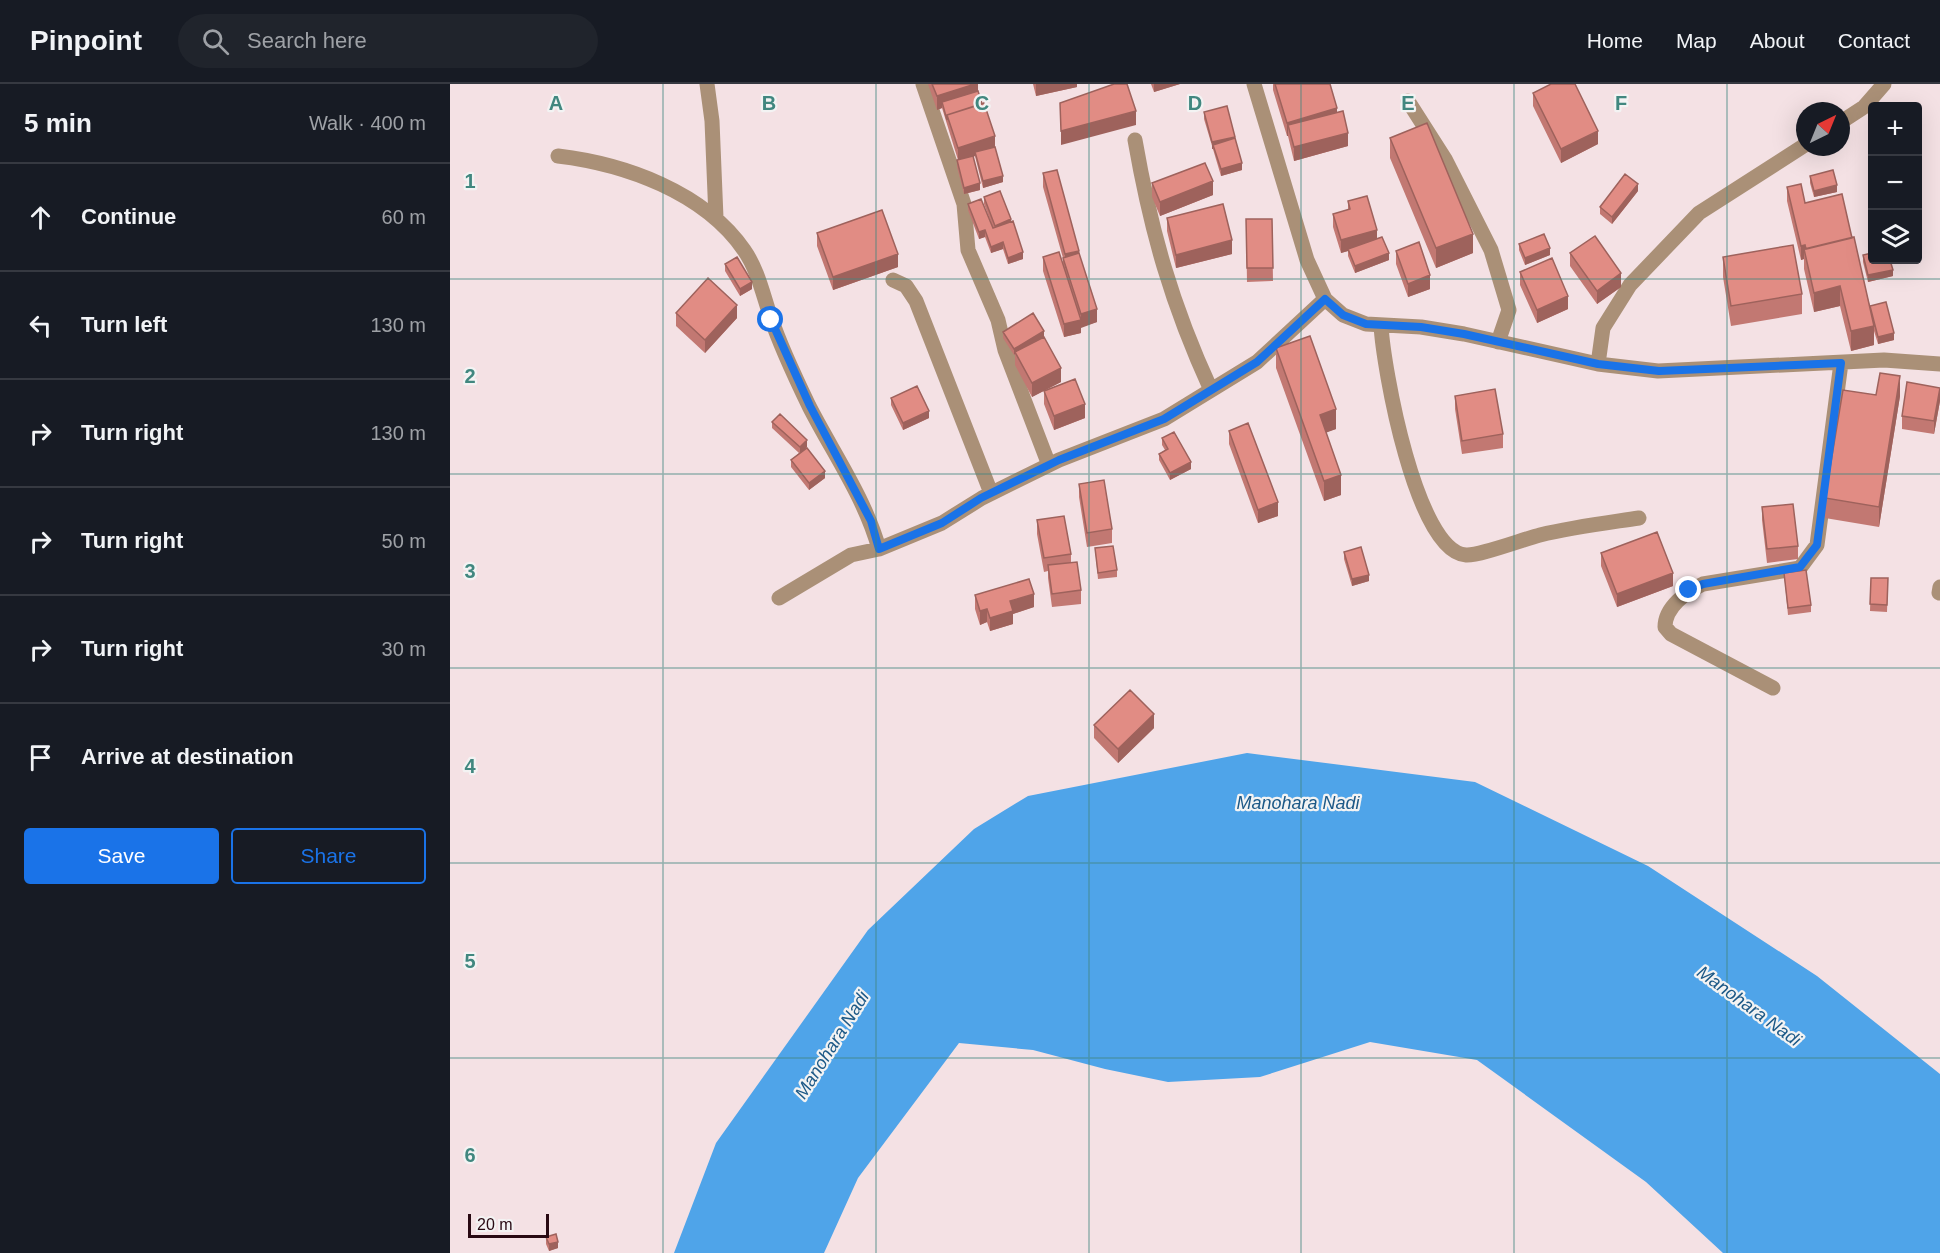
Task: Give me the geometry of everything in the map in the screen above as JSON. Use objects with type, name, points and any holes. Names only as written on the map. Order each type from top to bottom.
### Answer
[{"type":"street","points":[[707,84],[712,121],[716,218]]},
{"type":"street","points":[[923,84],[964,204],[968,250],[998,320],[1005,350],[1049,465]]},
{"type":"street","points":[[1254,84],[1307,260],[1325,299],[1343,315],[1366,324],[1432,329],[1598,364],[1659,371],[1914,361],[1940,364]]},
{"type":"street","points":[[1850,116],[1864,107],[1884,84]]},
{"type":"street","points":[[1408,101],[1445,159],[1491,250],[1509,310],[1498,342]]},
{"type":"street","points":[[1135,140],[1157,249],[1185,333],[1211,390]]},
{"type":"street","points":[[1598,364],[1603,328],[1630,285],[1700,213],[1796,151]]},
{"type":"street","points":[[558,156],[604,164],[651,180],[685,197],[716,218],[744,251],[750,261],[786,355],[810,406],[871,521],[879,549]]},
{"type":"street","points":[[893,280],[910,291],[920,309],[992,494]]},
{"type":"street","points":[[779,598],[851,555],[879,549],[942,523],[1049,465],[1164,419],[1257,362],[1325,299]]},
{"type":"street","points":[[1381,325],[1383,355],[1413,483],[1431,524],[1442,542],[1451,550],[1466,555],[1541,534],[1639,518]]},
{"type":"street","points":[[1773,688],[1671,634],[1665,627],[1665,618],[1689,590],[1703,584],[1800,567],[1809,557],[1817,545],[1841,363]]},
{"type":"water","name":"Manohara Nadi","points":[[1247,753],[1475,782],[1648,866],[1817,976],[1940,1074],[1940,1253],[1723,1253],[1646,1182],[1477,1060],[1370,1042],[1260,1077],[1168,1082],[1105,1069],[1033,1050],[959,1043],[858,1178],[824,1253],[674,1253],[716,1143],[868,930],[974,829],[1028,796]]},
{"type":"building","points":[[932,84],[975,84],[937,96]]},
{"type":"building","points":[[1114,84],[1127,84],[1136,111],[1061,131],[1060,103]]},
{"type":"building","points":[[1275,84],[1330,84],[1337,108],[1287,123]]},
{"type":"building","points":[[1551,84],[1575,84],[1598,131],[1561,149],[1533,93]]},
{"type":"building","points":[[978,91],[982,104],[947,115],[947,120],[942,102]]},
{"type":"building","points":[[984,103],[995,136],[958,148],[947,115]]},
{"type":"building","points":[[1227,106],[1235,137],[1212,142],[1204,112]]},
{"type":"building","points":[[1343,111],[1348,133],[1294,147],[1288,125]]},
{"type":"building","points":[[1427,123],[1473,234],[1436,248],[1390,138]]},
{"type":"building","points":[[1235,138],[1242,163],[1221,169],[1213,145]]},
{"type":"building","points":[[995,147],[1003,176],[983,181],[975,152]]},
{"type":"building","points":[[973,156],[980,183],[964,188],[957,160]]},
{"type":"building","points":[[1205,163],[1213,181],[1160,202],[1152,183]]},
{"type":"building","points":[[1057,170],[1079,251],[1065,254],[1043,173]]},
{"type":"building","points":[[1833,170],[1837,185],[1814,191],[1810,176]]},
{"type":"building","points":[[1625,174],[1638,184],[1612,217],[1600,207]]},
{"type":"building","points":[[1801,184],[1805,203],[1842,194],[1852,238],[1806,249],[1805,245],[1801,246],[1787,187]]},
{"type":"building","points":[[1000,191],[1011,219],[995,226],[984,197]]},
{"type":"building","points":[[1367,196],[1377,230],[1341,240],[1333,214],[1350,209],[1348,201]]},
{"type":"building","points":[[981,199],[993,228],[1013,221],[1023,252],[1008,258],[1003,242],[991,247],[985,230],[979,232],[968,204]]},
{"type":"building","points":[[1223,204],[1232,240],[1176,255],[1167,218]]},
{"type":"building","points":[[882,210],[898,254],[833,277],[817,233]]},
{"type":"building","points":[[1246,219],[1272,219],[1273,268],[1247,268]]},
{"type":"building","points":[[1544,234],[1550,248],[1525,258],[1519,244]]},
{"type":"building","points":[[1595,236],[1621,273],[1597,291],[1570,253]]},
{"type":"building","points":[[1382,237],[1389,253],[1355,266],[1348,249]]},
{"type":"building","points":[[1854,237],[1874,326],[1851,331],[1840,286],[1814,293],[1804,249]]},
{"type":"building","points":[[1419,242],[1430,275],[1408,284],[1396,251]]},
{"type":"building","points":[[1793,245],[1802,294],[1731,306],[1723,257]]},
{"type":"building","points":[[1059,252],[1081,320],[1064,324],[1043,257]]},
{"type":"building","points":[[1079,253],[1097,309],[1081,314],[1063,258]]},
{"type":"building","points":[[1868,254],[1868,264],[1891,264],[1893,270],[1868,275],[1863,255]]},
{"type":"building","points":[[737,257],[752,282],[740,289],[725,264]]},
{"type":"building","points":[[1552,258],[1568,296],[1537,310],[1520,272]]},
{"type":"building","points":[[708,278],[737,305],[705,340],[676,313]]},
{"type":"building","points":[[1886,302],[1894,333],[1878,337],[1870,306]]},
{"type":"building","points":[[1033,313],[1044,331],[1014,349],[1003,332]]},
{"type":"building","points":[[1310,336],[1336,409],[1320,415],[1341,475],[1324,481],[1276,348]]},
{"type":"building","points":[[1044,337],[1061,368],[1032,383],[1015,352]]},
{"type":"building","points":[[1880,373],[1900,376],[1879,507],[1825,498],[1843,390],[1876,395]]},
{"type":"building","points":[[1075,379],[1085,404],[1054,416],[1044,391]]},
{"type":"building","points":[[1907,382],[1940,388],[1934,421],[1902,416]]},
{"type":"building","points":[[917,386],[929,411],[903,423],[891,398]]},
{"type":"building","points":[[1495,389],[1503,434],[1462,441],[1455,396]]},
{"type":"building","points":[[780,414],[807,440],[800,447],[772,422]]},
{"type":"building","points":[[1248,423],[1278,502],[1258,510],[1229,431]]},
{"type":"building","points":[[1174,432],[1191,462],[1170,473],[1159,454],[1168,449],[1162,438]]},
{"type":"building","points":[[807,448],[825,471],[809,483],[791,460]]},
{"type":"building","points":[[1104,480],[1112,529],[1087,533],[1079,484]]},
{"type":"building","points":[[1793,504],[1798,546],[1767,549],[1762,507]]},
{"type":"building","points":[[1064,516],[1071,554],[1044,558],[1037,520]]},
{"type":"building","points":[[1657,532],[1673,573],[1617,594],[1601,553]]},
{"type":"building","points":[[1113,546],[1117,570],[1098,573],[1095,548]]},
{"type":"building","points":[[1361,547],[1369,575],[1352,579],[1344,552]]},
{"type":"building","points":[[1077,562],[1081,590],[1052,594],[1048,565]]},
{"type":"building","points":[[1806,570],[1811,605],[1788,608],[1784,573]]},
{"type":"building","points":[[1871,578],[1888,578],[1887,605],[1870,604]]},
{"type":"building","points":[[1029,579],[1034,594],[1010,601],[1013,611],[990,618],[987,609],[980,611],[975,595]]},
{"type":"building","points":[[1130,690],[1154,714],[1118,749],[1094,725]]},
{"type":"building","points":[[556,1234],[558,1242],[549,1244],[546,1237]]},
{"type":"route","points":[[771,320],[810,406],[871,521],[879,549],[942,523],[981,498],[1059,460],[1164,419],[1257,362],[1325,299],[1343,315],[1366,324],[1421,327],[1464,334],[1598,364],[1659,371],[1841,363],[1817,545],[1809,557],[1800,567],[1703,584],[1689,590]]}]
